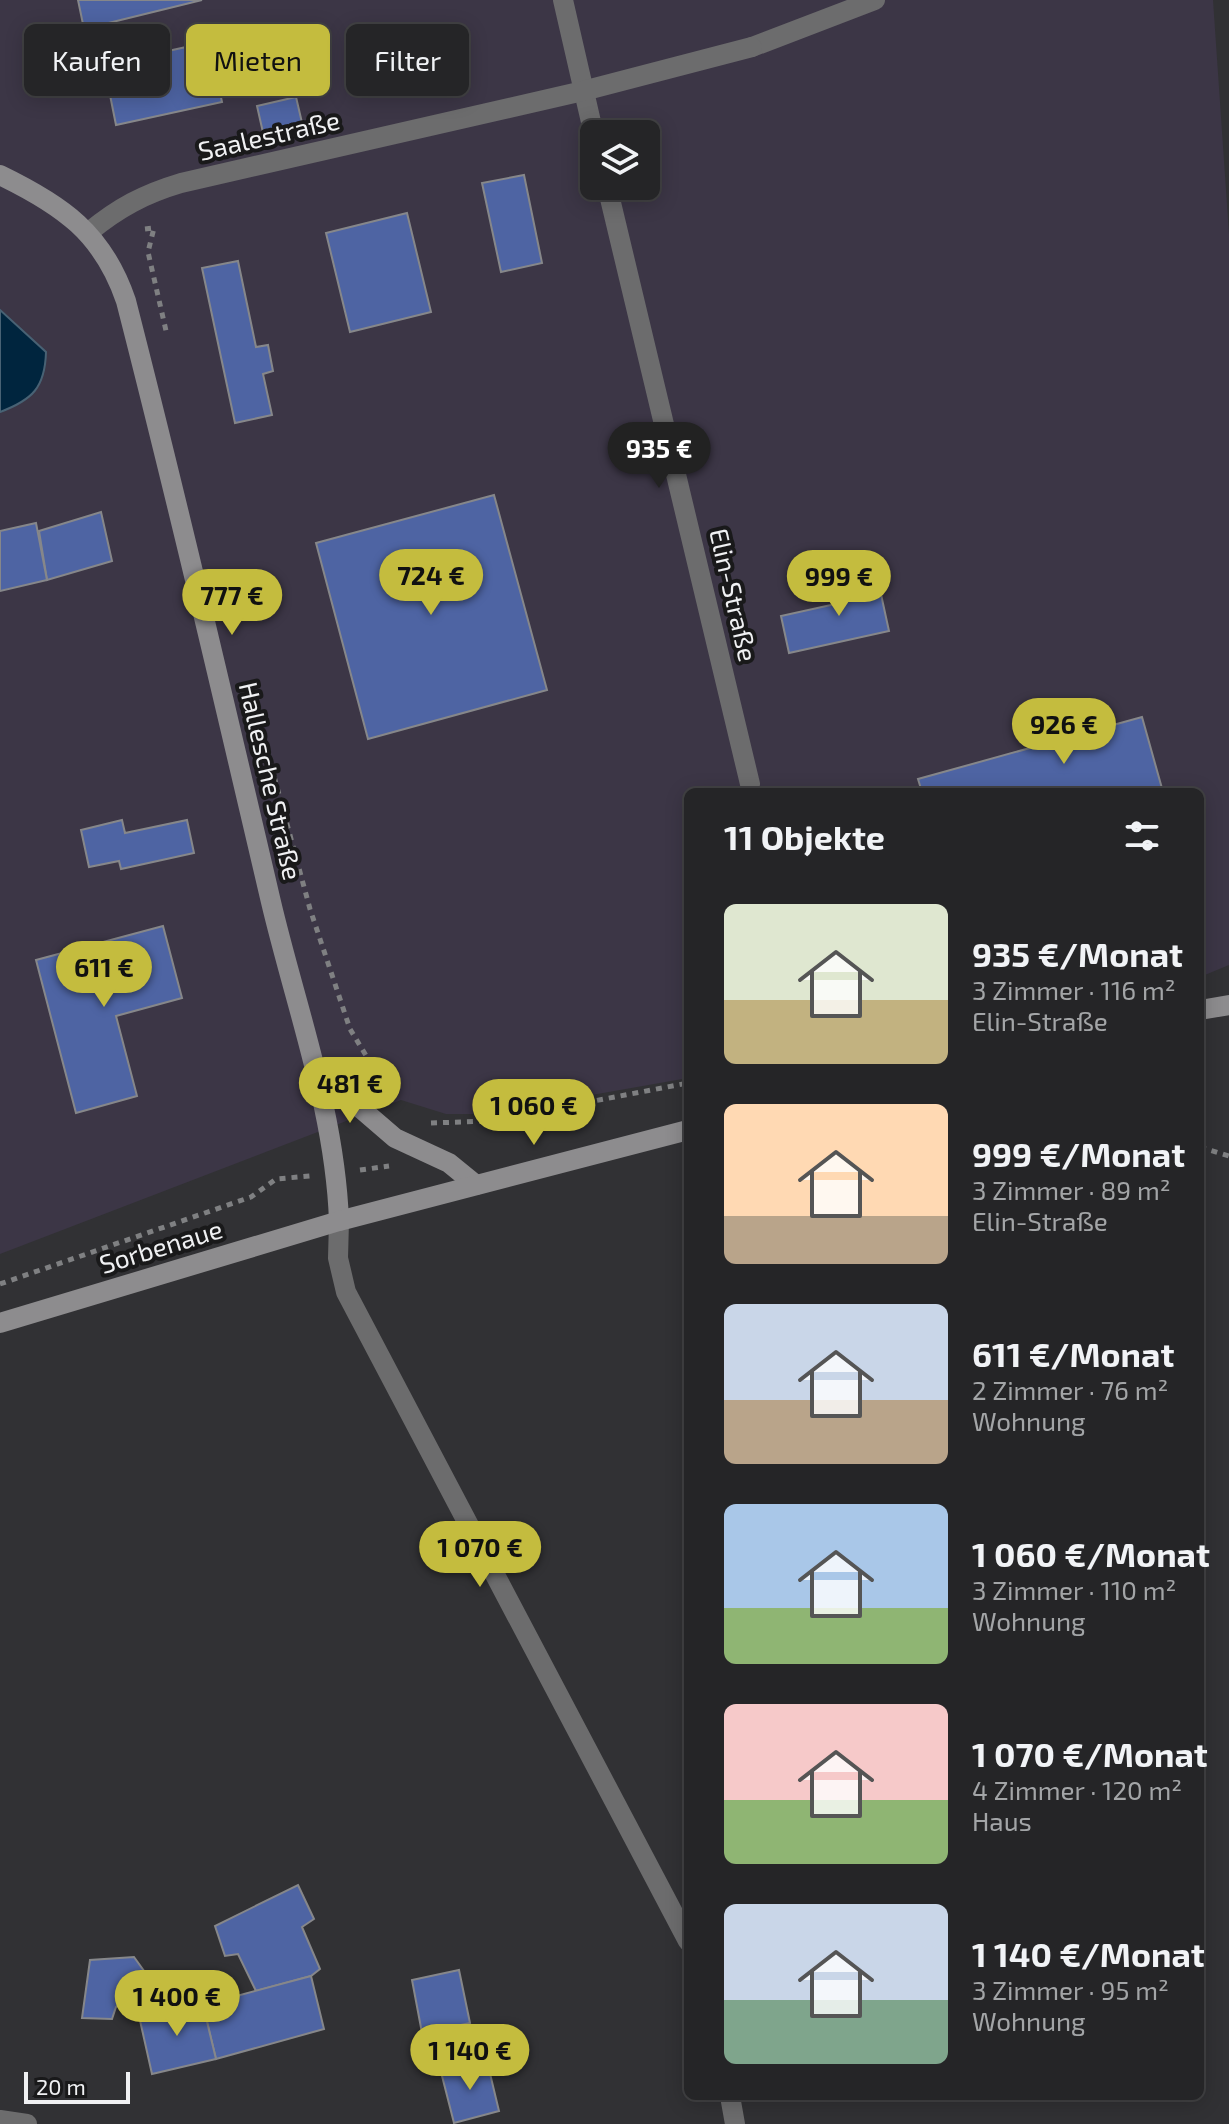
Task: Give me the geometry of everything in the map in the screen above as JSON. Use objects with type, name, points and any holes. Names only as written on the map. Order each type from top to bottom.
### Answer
[{"type":"street","points":[[563,0],[590,120]]},
{"type":"street","name":"Saalestraße","points":[[89,232],[118,209],[145,194],[181,183],[583,91],[752,47],[875,0]]},
{"type":"street","name":"Hallesche Straße","points":[[0,175],[60,208],[89,232],[116,273],[126,301],[271,901],[316,1070],[336,1173],[339,1221]]},
{"type":"street","name":"Elin-Straße","points":[[610,200],[750,784]]},
{"type":"street","points":[[1204,1009],[1229,1005]]},
{"type":"street","points":[[316,1070],[377,1125],[409,1147],[449,1163],[476,1185]]},
{"type":"street","name":"Sorbenaue","points":[[0,1323],[339,1221],[684,1131]]},
{"type":"street","points":[[339,1221],[338,1258],[346,1292],[649,1861],[684,1933]]},
{"type":"street","points":[[731,2100],[735,2124]]},
{"type":"street","points":[[0,2120],[27,2124]]},
{"type":"path","points":[[141,229],[154,228],[148,252],[168,341]]},
{"type":"path","points":[[270,763],[310,909],[350,1029],[394,1102]]},
{"type":"path","points":[[0,1284],[251,1197],[276,1179],[395,1165],[427,1123],[489,1121],[684,1084]]},
{"type":"path","points":[[1204,1148],[1229,1156]]},
{"type":"shaded area","points":[[0,0],[1213,0],[1229,234],[1229,965],[1204,975],[1204,788],[684,788],[684,1079],[484,1114],[446,1114],[401,1100],[0,1254]]},
{"type":"water","points":[[0,310],[46,352],[43,375],[35,391],[21,403],[0,412]]},
{"type":"building","points":[[78,0],[202,0],[104,24],[83,24]]},
{"type":"building","points":[[186,47],[186,96],[221,96],[222,102],[116,125],[110,96],[170,96],[170,51]]},
{"type":"building","points":[[296,97],[303,127],[264,137],[257,106]]},
{"type":"building","points":[[524,175],[542,263],[501,272],[482,183]]},
{"type":"building","points":[[407,213],[431,312],[350,332],[326,233]]},
{"type":"building","points":[[238,261],[256,347],[268,345],[273,371],[263,374],[272,415],[235,423],[202,268]]},
{"type":"building","points":[[494,495],[547,690],[368,739],[316,543]]},
{"type":"building","points":[[101,512],[112,561],[47,580],[39,531]]},
{"type":"building","points":[[36,523],[47,580],[0,591],[0,531]]},
{"type":"building","points":[[877,576],[889,631],[789,653],[781,616],[840,603],[836,585]]},
{"type":"building","points":[[1142,717],[1162,788],[921,788],[918,779]]},
{"type":"building","points":[[122,820],[125,833],[187,820],[194,853],[121,869],[119,861],[89,867],[81,830]]},
{"type":"building","points":[[163,926],[182,998],[116,1016],[137,1096],[76,1113],[36,960]]},
{"type":"building","points":[[298,1885],[314,1919],[302,1927],[320,1969],[311,1976],[256,1991],[238,1954],[225,1956],[215,1926]]},
{"type":"building","points":[[134,1957],[152,1982],[141,1996],[116,2007],[112,2019],[82,2018],[90,1960]]},
{"type":"building","points":[[459,1970],[470,2023],[422,2033],[412,1980]]},
{"type":"building","points":[[311,1976],[324,2029],[216,2059],[203,2005]]},
{"type":"building","points":[[202,2001],[216,2059],[152,2074],[139,2016]]},
{"type":"building","points":[[487,2061],[499,2111],[454,2123],[441,2072]]}]
